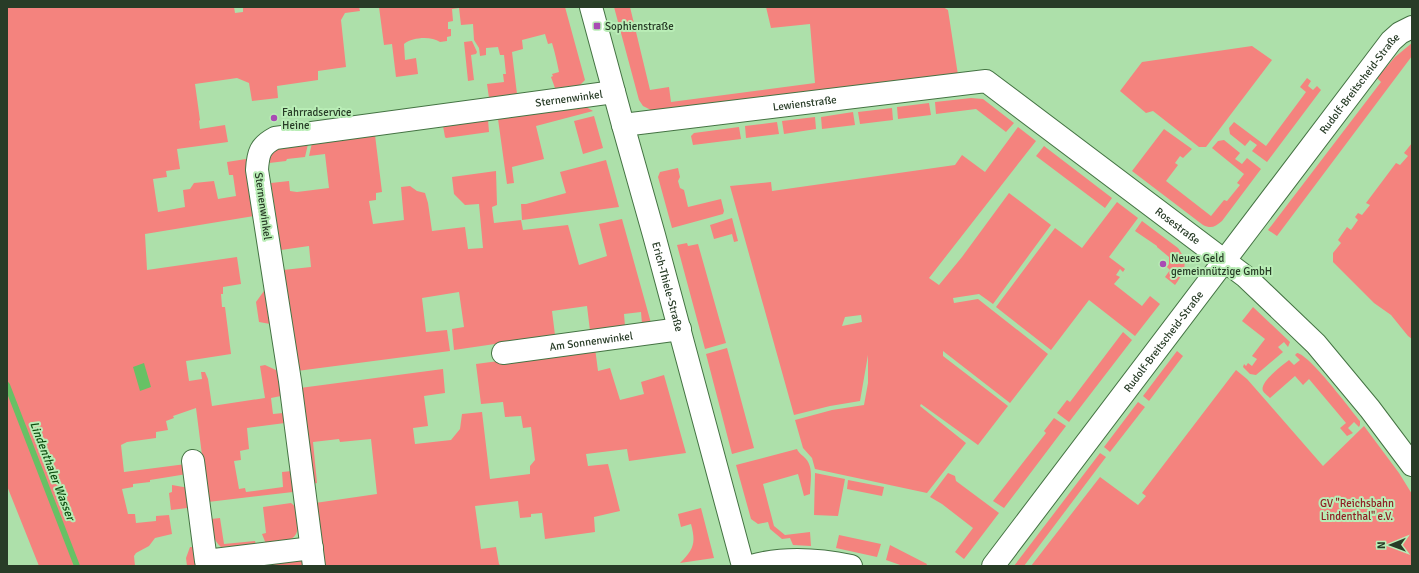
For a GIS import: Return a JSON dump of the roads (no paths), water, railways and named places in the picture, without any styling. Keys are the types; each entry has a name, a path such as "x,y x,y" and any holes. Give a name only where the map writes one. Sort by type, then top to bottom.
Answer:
{"street":[{"name":"Erich-Thiele-Straße","path":"591,7 680,329 743,566"},
{"name":"Rudolf-Breitscheid-Straße","path":"993,566 1391,41 1400,33 1412,27"},
{"name":"Rosestraße","path":"986,81 1246,277 1316,344 1370,409 1412,466"},
{"name":"Lewienstraße","path":"623,125 986,81"},
{"name":"Sternenwinkel","path":"193,461 206,564 313,557 290,381 257,170 258,154 266,143 275,138 614,92"},
{"name":"Am Sonnenwinkel","path":"503,353 680,329"},
{"path":"751,566 776,561 804,560 850,566"}],"waterway":[{"name":"Lindenthaler Wasser","path":"7,385 77,566"}],"place":[{"name":"Sophienstraße","path":"597,26"},
{"name":"Fahrradservice Heine","path":"274,118"},
{"name":"Neues Geld gemeinnützige GmbH","path":"1163,264"}],"park label":[{"name":"GV \"Reichsbahn Lindenthal\" e.V.","path":"1357,509"}]}
